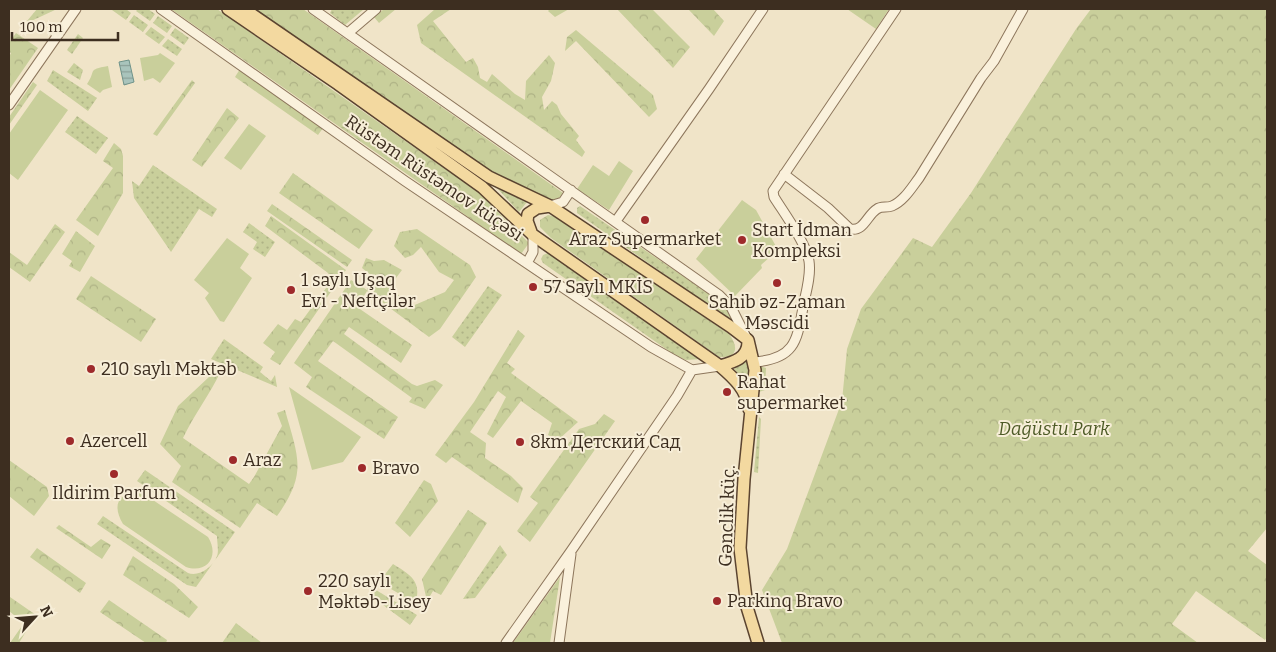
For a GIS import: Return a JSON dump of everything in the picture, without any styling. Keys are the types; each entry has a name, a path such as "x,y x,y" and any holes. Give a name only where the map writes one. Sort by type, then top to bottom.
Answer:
{"main road":[{"name":"Rüstəm Rüstəmov küçəsi","path":"228,9 338,84 482,187 533,235 720,366 734,378 741,388 748,404 750,418"},
{"name":"Rüstəm Rüstəmov küçəsi","path":"244,9 489,177 550,206 748,340"},
{"path":"533,235 527,221 528,214 537,208 550,206"},
{"path":"748,340 755,366"},
{"path":"720,366 741,357 748,348 748,340"},
{"name":"Gənclik küç.","path":"755,366 740,548 747,607 758,643"}],"street":[{"path":"9,105 76,9"},
{"name":"Rüstəm Rüstəmov küçəsi","path":"161,9 405,182 651,346 692,370"},
{"path":"313,9 719,295 731,307 748,340"},
{"path":"348,33 376,9"},
{"path":"616,221 763,9"},
{"path":"755,366 780,357 792,346 798,336 810,275 809,260 805,248 774,196 773,191 896,9"},
{"path":"784,174 828,208 850,229 860,228 880,207 895,205 908,193 919,178 981,78 994,61 1023,9"},
{"path":"550,206 563,202 571,190"},
{"path":"527,263 533,252 533,235"},
{"path":"506,643 677,396 692,370 720,366"},
{"path":"559,643 571,551"}],"green space":[{"path":"37,9 57,9 27,23"},
{"path":"113,9 126,9 131,13 126,20"},
{"path":"138,9 148,9 155,14 150,21 136,11"},
{"path":"171,9 217,9 478,192 529,243 521,254"},
{"path":"255,9 303,9 563,193 556,202 493,174"},
{"path":"332,9 364,9 345,25 330,13"},
{"path":"384,9 396,9 379,23 374,17"},
{"path":"435,9 451,9 433,21 466,62 473,58 478,67 480,78 487,82 492,74 525,100 526,81 549,55 555,63 551,81 542,97 544,110 552,101 557,105 561,114 579,136 576,140 585,152 582,157 421,43 417,25"},
{"path":"550,9 569,9 555,17 548,11"},
{"path":"617,9 652,9 690,47 673,68"},
{"path":"688,9 713,9 724,21 714,36"},
{"path":"847,9 889,9 876,29"},
{"name":"Dağüstu Park","path":"1091,9 1267,9 1267,528 1248,551 1267,565 1267,637 1265,640 1196,591 1172,624 1198,643 782,643 762,590 787,549 842,401 847,349 861,309 913,238 932,247 971,193 1076,29"},
{"path":"134,15 148,25 143,32 129,22"},
{"path":"158,16 172,26 167,33 153,23"},
{"path":"151,27 165,37 159,44 145,34"},
{"path":"175,28 189,38 184,45 170,35"},
{"path":"576,30 653,95 657,109 649,117 576,41 565,51 567,37"},
{"path":"16,33 38,48 9,90 9,57 11,53 9,52 9,43"},
{"path":"78,34 83,38 72,54 67,50"},
{"path":"168,39 182,49 177,56 162,46"},
{"path":"160,53 175,63 160,83 153,78 144,81 140,58"},
{"path":"74,63 83,70 80,80 67,72"},
{"path":"108,66 112,87 100,93 87,84 94,70"},
{"path":"240,69 323,128 318,135 235,77"},
{"path":"53,70 97,98 88,111 47,81"},
{"path":"192,80 195,83 157,136 153,134"},
{"path":"33,82 37,85 9,125 9,117"},
{"path":"40,90 68,110 18,180 9,173 9,134"},
{"path":"227,108 239,118 202,167 192,160"},
{"path":"77,116 108,138 96,154 65,132"},
{"path":"249,124 266,136 241,170 224,158"},
{"path":"114,143 121,149 123,156 123,193 98,236 76,220 113,168 103,161"},
{"path":"619,161 633,171 609,210 577,189 593,165 609,176"},
{"path":"153,165 217,209 212,217 199,209 171,252 134,198 132,181 139,186"},
{"path":"293,173 373,230 359,249 279,193"},
{"path":"497,188 527,202 519,212"},
{"name":"Start İdman Kompleksi","path":"742,200 756,210 778,250 761,265 762,268 735,296 696,259"},
{"path":"272,204 352,260 347,267 267,211"},
{"path":"580,206 724,304 734,323 577,213 577,208"},
{"path":"548,215 557,217 729,334 735,347 733,353 730,356 719,357 551,238 540,227 540,220"},
{"path":"271,216 346,270 280,365 270,359 275,352 263,343 278,324 287,330 295,319 301,322 331,279 328,273 265,226"},
{"path":"249,223 275,242 265,257 253,249 257,242 243,232"},
{"path":"55,224 65,232 30,282 9,267 9,252 27,265"},
{"path":"417,229 470,265 476,277 440,329 429,337 367,291 357,307 412,345 401,363 349,327 344,334 412,384 417,386 435,380 443,385 425,409 409,402 412,398 333,341 318,361 398,417 384,439 306,387 312,377 294,363 351,280 367,290 370,280 377,280 362,268 366,258 374,261 384,260 402,270 390,286 410,307 445,292 454,280 439,272 421,247 413,255 405,258 394,246 400,232"},
{"path":"76,231 95,246 80,272 69,266 72,261 62,254"},
{"path":"227,238 249,254 240,268 252,278 224,322 220,321 205,298 209,293 194,280"},
{"path":"548,253 701,359 686,360 676,356 543,263 541,259 543,255"},
{"path":"91,276 156,319 141,342 76,299"},
{"path":"488,286 502,295 465,347 452,337"},
{"path":"518,330 525,336 507,363 515,369 511,373 578,422 558,440 548,435 552,423 521,401 493,438 487,434 506,397 498,391 470,432 486,443 485,458 511,476 523,488 518,503 452,457 446,463 435,455 474,402"},
{"path":"224,339 263,367 260,372 271,381 275,375 277,387 211,359"},
{"path":"746,360 750,372 748,388 744,380 734,369"},
{"path":"760,366 766,368 765,390 759,392"},
{"path":"221,371 183,438 249,484 282,426 277,413 285,410 294,440 298,464 293,488 277,516 257,503 240,528 172,482 181,466 160,444 178,406 209,377"},
{"path":"289,387 361,437 343,462 312,470"},
{"path":"604,414 615,421 530,542 517,531 538,503 530,497 579,429 595,424"},
{"path":"759,417 761,419 758,473 754,472"},
{"path":"9,460 47,487 49,496 34,516 9,496"},
{"path":"145,470 235,532 196,587 187,585 97,524 103,516 188,573 197,574 212,564 218,554 217,536 137,481"},
{"path":"424,480 431,484 438,501 410,537 395,523"},
{"path":"137,492 144,494 208,537 213,551 212,557 205,566 200,568 186,567 123,524 118,512 118,502 125,495"},
{"path":"468,510 487,523 441,595 433,591 427,601 422,579"},
{"path":"59,525 91,547 101,539 111,545 102,559 56,528"},
{"path":"500,545 507,555 475,598 463,599"},
{"path":"37,548 86,583 80,593 30,557"},
{"path":"133,556 174,584 198,607 189,618 123,575"},
{"path":"393,564 409,575 416,584 417,595 415,603 379,582"},
{"path":"560,577 550,643 513,643"},
{"path":"376,590 417,615 410,625 371,596"},
{"path":"10,597 36,615 19,643 10,643 24,623 9,611"},
{"path":"109,600 167,640 166,643 146,643 100,612"},
{"path":"236,623 262,643 222,643"}],"water":[{"path":"129,60 134,82 124,85 119,62"}],"place":[{"name":"Araz Supermarket","path":"645,220"},
{"name":"Start İdman Kompleksi","path":"742,240"},
{"name":"Sahib əz-Zaman Məscidi","path":"777,283"},
{"name":"57 Saylı MKİS","path":"533,287"},
{"name":"1 saylı Uşaq Evi - Neftçilər","path":"291,290"},
{"name":"210 saylı Məktəb","path":"91,369"},
{"name":"Rahat supermarket","path":"727,392"},
{"name":"Azercell","path":"70,441"},
{"name":"8km Детский Сад","path":"520,442"},
{"name":"Araz","path":"233,460"},
{"name":"Bravo","path":"362,468"},
{"name":"Ildirim Parfum","path":"114,474"},
{"name":"220 saylı Məktəb-Lisey","path":"308,591"},
{"name":"Parkinq Bravo","path":"717,601"}]}
